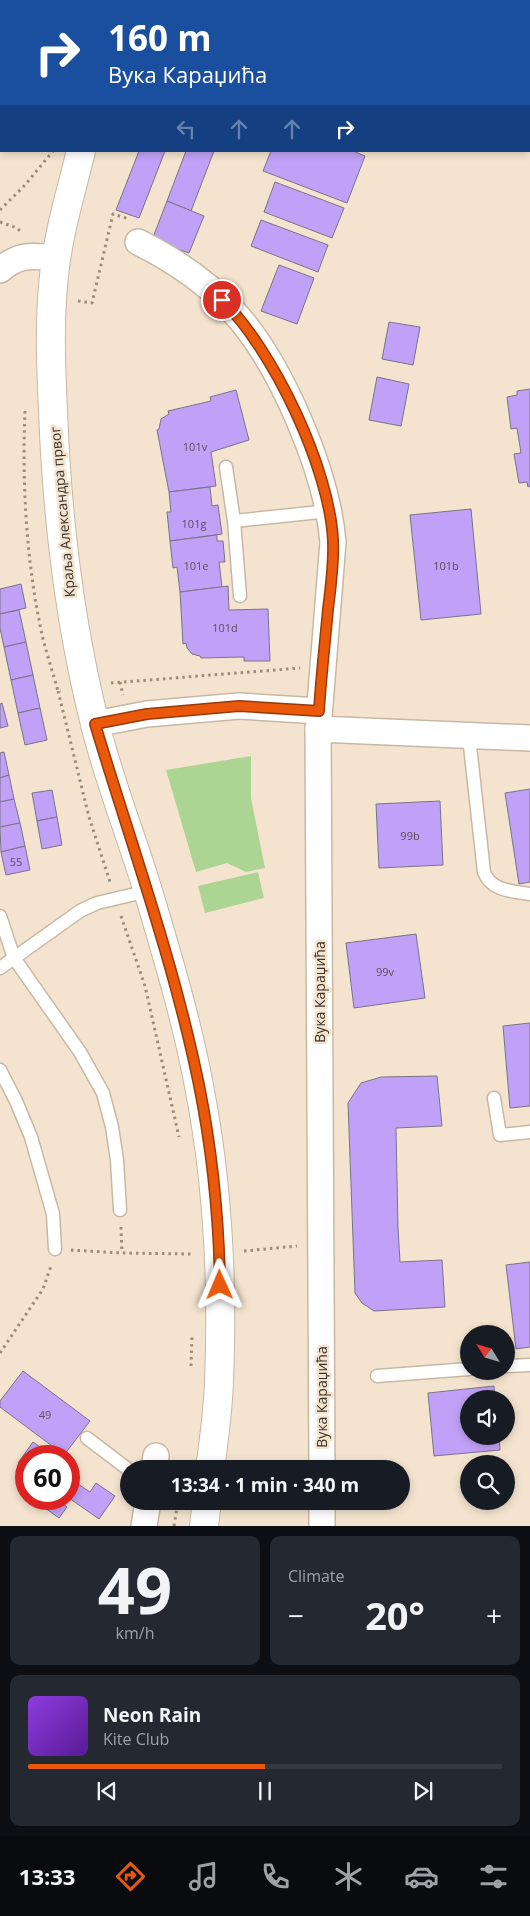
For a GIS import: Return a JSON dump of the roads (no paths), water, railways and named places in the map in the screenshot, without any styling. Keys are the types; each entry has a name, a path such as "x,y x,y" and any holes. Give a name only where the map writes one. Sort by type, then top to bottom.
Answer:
{"main road":[{"name":"Краља Александра првог","path":"81,152 56,258 52,299 51,363 61,539 71,610 95,724 148,890 199,1085 209,1148 219,1253 219,1385 211,1460"},
{"name":"Краља Александра првог","path":"70,193 91,152"}],"street":[{"name":"Вука Караџића","path":"138,242 210,289 233,311 253,336 293,408 315,461 329,512 333,557 318,720 322,1460"},
{"path":"0,270 8,263 23,257 56,258"},
{"path":"95,724 147,714 239,706 318,720 469,737 530,738"},
{"path":"144,1526 147,1510"},
{"path":"322,1510 322,1526"}],"lane":[{"path":"226,466 234,521 240,596"},
{"path":"234,521 329,512"},
{"path":"469,737 486,878 488,882 499,888 530,894"},
{"path":"0,968 80,911 97,903 148,890"},
{"path":"0,916 14,958 80,1052 103,1093 112,1127 117,1160 120,1210"},
{"path":"0,1070 16,1101 31,1137 53,1214 55,1249"},
{"path":"494,1098 500,1134 530,1132"},
{"path":"515,1366 530,1365"},
{"path":"377,1376 460,1370"},
{"path":"87,1438 120,1463"}]}
